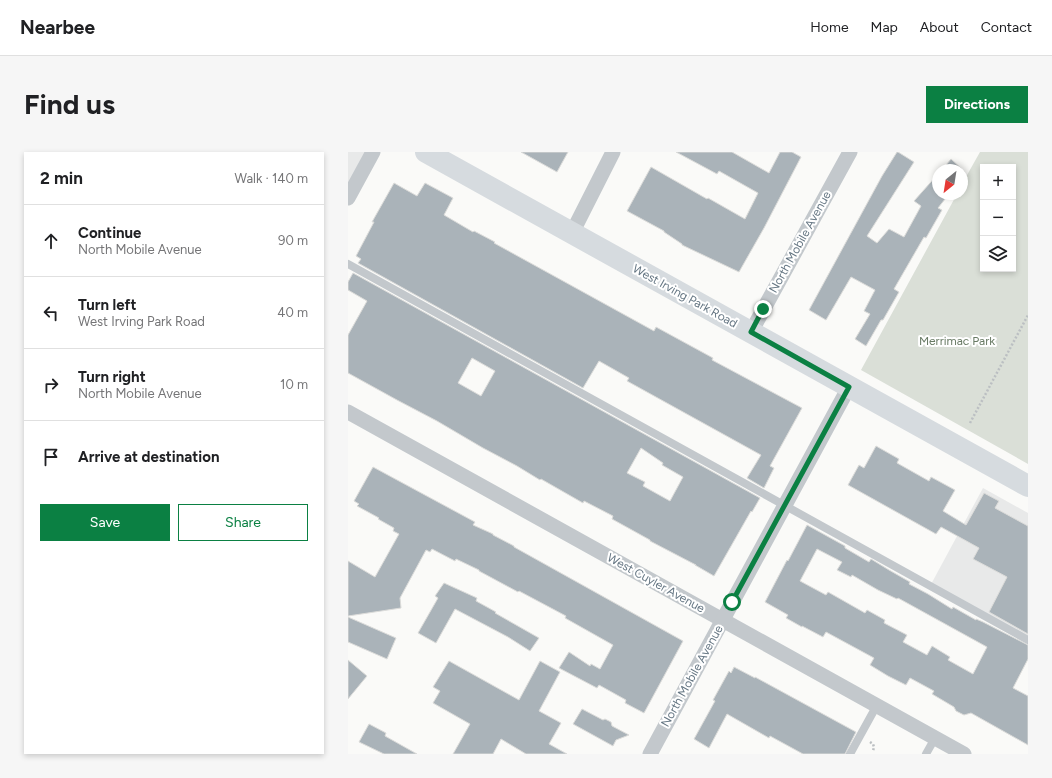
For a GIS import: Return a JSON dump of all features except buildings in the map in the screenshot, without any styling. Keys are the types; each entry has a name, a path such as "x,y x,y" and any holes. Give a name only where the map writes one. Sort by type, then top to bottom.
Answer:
{"main road":[{"name":"West Irving Park Road","path":"426,152 1028,486"}],"street":[{"path":"348,198 373,152"},
{"path":"572,233 613,152"},
{"name":"North Mobile Avenue","path":"751,332 850,152"},
{"name":"North Mobile Avenue","path":"650,754 849,387"},
{"name":"West Cuyler Avenue","path":"348,412 964,754"}],"lane":[{"path":"348,264 1028,640"},
{"path":"850,754 877,706"},
{"path":"926,754 935,738"}],"path":[{"path":"970,423 1028,315"}],"shaded area":[{"path":"348,152 373,152 348,197"},
{"path":"983,488 1028,513 1028,642 929,588"}],"green space":[{"name":"Merrimac Park","path":"980,152 1028,152 1028,464 861,370 954,200 968,200 968,173"}],"route":[{"path":"732,602 849,387 751,332 763,309"}]}
